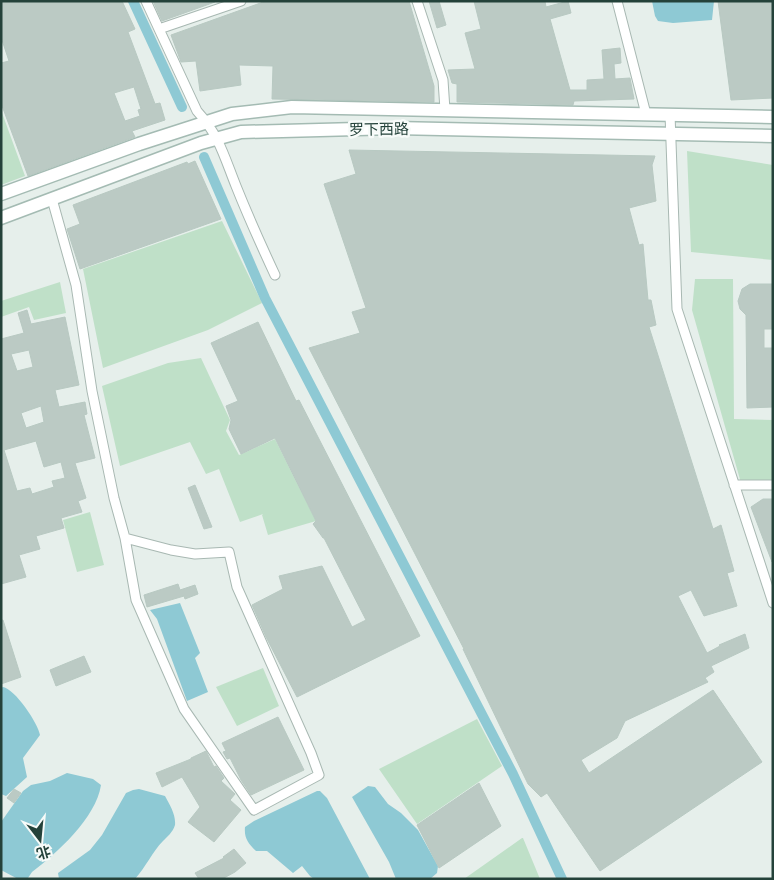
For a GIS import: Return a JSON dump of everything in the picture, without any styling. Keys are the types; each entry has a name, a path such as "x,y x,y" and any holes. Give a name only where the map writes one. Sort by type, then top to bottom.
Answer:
{"main road":[{"name":"罗下西路","path":"1,194 139,144 232,114 292,107 773,117"},
{"name":"罗下西路","path":"1,218 201,143 242,132 395,128 773,136"}],"street":[{"path":"146,1 197,111 218,138 256,233 275,274"},
{"path":"159,29 241,1"},
{"path":"417,1 443,80 444,110"},
{"path":"617,1 646,114"},
{"path":"757,116 773,113"},
{"path":"670,114 677,309 773,604"},
{"path":"758,136 773,140"},
{"path":"52,199 76,285 92,391 114,498 125,538 136,600 184,709 254,810 319,776 311,753 237,587 229,552 195,554 125,538"},
{"path":"734,486 773,486"}],"green space":[{"path":"1,110 25,176 1,185"},
{"path":"687,151 773,165 773,260 691,252"},
{"path":"222,221 262,303 208,330 103,368 83,269"},
{"path":"695,279 733,279 734,419 773,420 773,482 741,483 692,310"},
{"path":"60,282 66,313 34,320 29,307 1,317 1,301"},
{"path":"201,358 230,420 226,431 239,455 275,439 316,521 268,535 263,514 240,522 219,469 206,474 190,442 120,466 102,386 168,363"},
{"path":"90,512 104,565 77,572 63,520"},
{"path":"263,668 279,706 237,726 216,687"},
{"path":"477,719 502,766 417,824 379,769"},
{"path":"522,838 540,879 464,879"}],"water":[{"path":"652,1 714,1 712,20 673,23 658,21"},
{"path":"180,603 200,653 195,658 208,692 187,701 157,619 150,610"},
{"path":"3,687 14,694 25,707 40,735 23,758 27,777 6,796 1,794 1,688"},
{"path":"67,773 93,779 101,785 98,797 84,822 64,845 32,872 28,878 18,879 1,870 1,822 23,791 31,785 50,781"},
{"path":"368,786 375,787 388,804 401,813 418,830 438,866 437,873 430,879 396,879 389,862 352,797"},
{"path":"139,789 165,796 174,814 175,825 135,879 59,879 58,873 90,850 102,835 126,793"},
{"path":"320,791 327,798 370,879 314,879 302,866 293,873 267,851 256,851 247,840 245,827"}],"building":[{"path":"1,1 122,1 135,29 128,32 155,104 160,103 165,120 132,131 135,137 28,176 1,103 1,63 9,61 1,37","holes":["134,87 141,109 138,110 140,116 125,121 114,93"]},
{"path":"153,1 215,1 215,2 162,21"},
{"path":"266,1 409,1 434,86 434,102 272,99 273,66 239,65 241,85 200,91 196,61 181,62 171,35"},
{"path":"429,1 439,1 446,25 437,28"},
{"path":"474,1 545,1 546,7 568,1 571,13 550,19 570,90 587,90 587,80 604,79 602,50 620,48 621,63 614,64 615,79 630,78 634,99 574,101 573,105 457,102 457,84 452,83 448,70 475,69 465,33 481,29"},
{"path":"718,1 773,1 773,98 731,100"},
{"path":"349,150 655,156 652,165 656,201 629,208 639,245 643,244 648,300 651,300 656,325 649,327 713,529 721,525 734,571 727,573 737,606 704,616 691,590 678,596 707,653 719,645 745,634 749,648 711,666 714,672 705,678 708,682 625,721 617,738 581,760 589,773 713,690 762,762 600,871 547,793 541,797 528,784 464,649 309,348 360,333 352,312 366,308 324,184 356,174"},
{"path":"195,161 221,219 80,269 67,229 80,224 73,205 187,162 188,164"},
{"path":"750,284 773,284 773,329 764,329 764,348 773,348 773,407 747,408 746,315 740,309 738,301 742,289"},
{"path":"27,310 31,324 65,317 79,385 55,390 59,407 85,402 87,414 84,415 95,458 75,463 86,498 78,501 82,512 61,518 64,528 36,536 40,549 19,555 26,577 1,584 1,339 24,333 18,313","holes":["29,350 33,367 17,371 11,354","41,406 44,422 26,428 21,413","36,441 44,467 61,462 65,478 52,481 54,487 32,494 30,488 17,491 4,450"]},
{"path":"258,322 296,401 299,400 420,636 297,697 252,605 283,589 279,576 322,566 352,627 366,620 324,538 313,524 316,521 275,438 241,454 229,429 231,420 226,406 238,401 211,343"},
{"path":"195,485 212,527 204,529 188,488"},
{"path":"763,499 773,499 772,562 751,507"},
{"path":"178,584 180,590 195,585 198,594 185,599 184,596 147,607 144,595"},
{"path":"1,620 3,620 21,677 1,684"},
{"path":"84,656 91,672 56,686 50,670"},
{"path":"278,717 304,770 251,795 230,758 227,759 223,752 226,751 222,743"},
{"path":"206,751 214,767 216,766 224,778 221,781 235,794 230,800 241,810 214,842 188,822 200,807 182,777 162,787 156,773"},
{"path":"479,783 501,826 439,868 417,825"},
{"path":"14,789 21,793 14,803 7,798"},
{"path":"234,849 246,863 222,879 199,879 195,873 224,858"}],"waterway":[{"path":"133,1 182,107"},
{"path":"204,157 265,298 513,774 562,879"}]}
